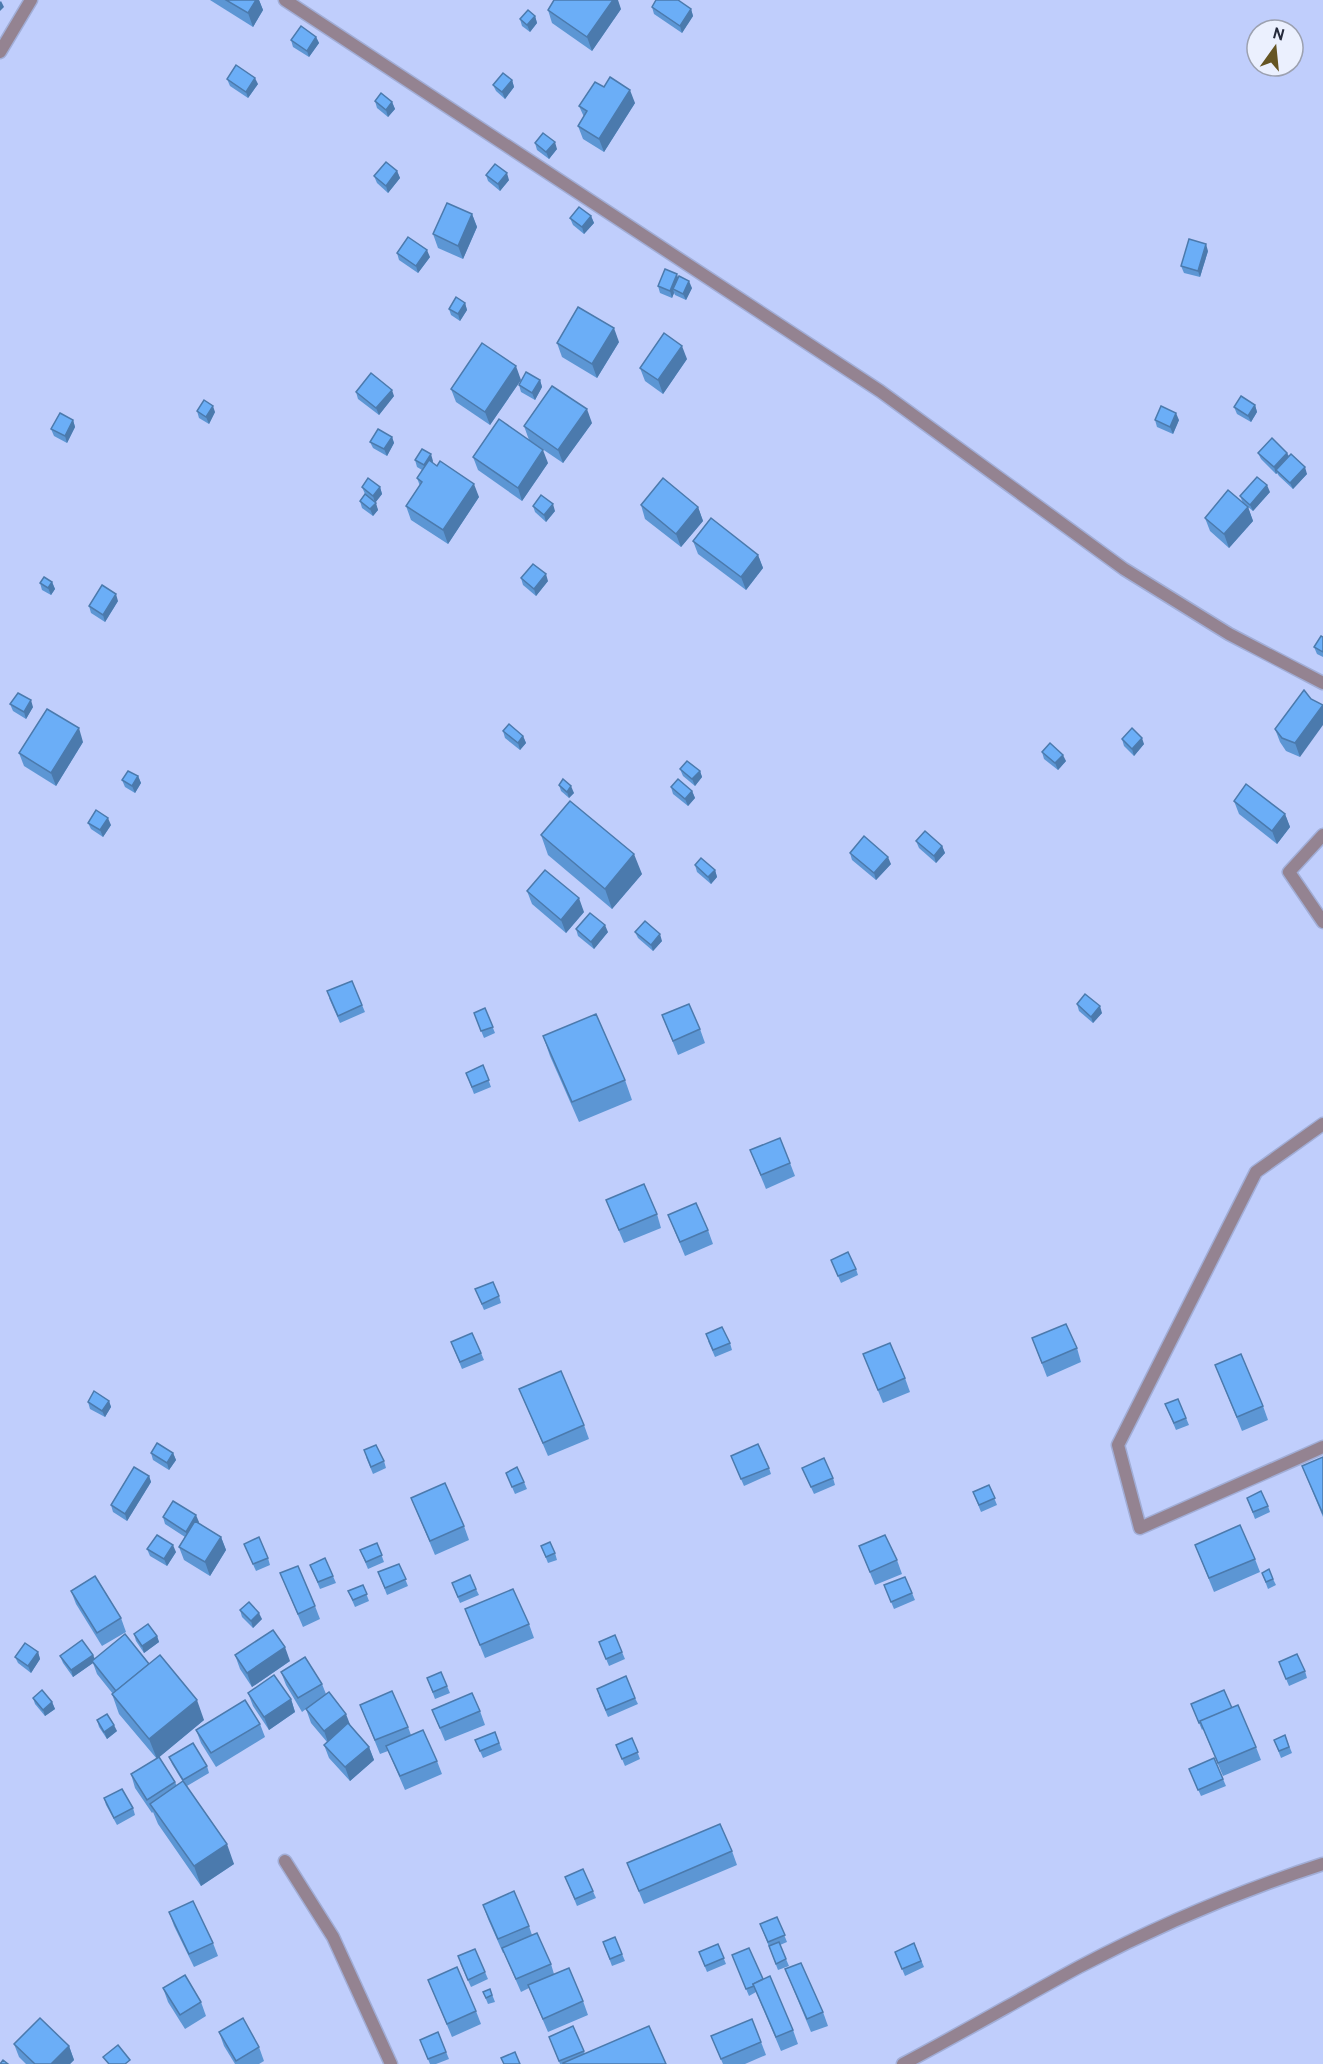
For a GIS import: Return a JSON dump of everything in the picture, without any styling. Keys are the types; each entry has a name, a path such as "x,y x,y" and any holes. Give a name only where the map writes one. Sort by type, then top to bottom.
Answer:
{"street":[{"path":"0,52 31,0"},
{"path":"285,0 880,391 1124,569 1229,634 1323,683"},
{"path":"1323,835 1289,872 1323,921"},
{"path":"1323,1124 1256,1172 1118,1445 1140,1528 1323,1447"},
{"path":"285,1861 333,1937 391,2064"},
{"path":"903,2064 1081,1966 1199,1909 1269,1881 1323,1864"}],"building":[{"path":"226,0 256,0 248,13"},
{"path":"554,0 613,0 587,37 548,10"},
{"path":"656,0 678,0 691,9 680,26 652,7"},
{"path":"528,10 535,16 527,25 520,19"},
{"path":"301,26 316,37 307,51 291,40"},
{"path":"236,65 255,78 246,92 227,79"},
{"path":"503,73 512,80 502,92 493,85"},
{"path":"610,77 630,90 599,139 578,126 587,111 579,106 595,82 604,87"},
{"path":"381,93 392,102 386,110 375,101"},
{"path":"543,133 555,142 546,152 535,143"},
{"path":"386,162 397,171 386,186 374,176"},
{"path":"495,164 507,173 498,184 486,175"},
{"path":"447,203 472,214 458,246 433,234"},
{"path":"579,207 591,216 582,227 570,218"},
{"path":"408,237 427,250 416,266 397,253"},
{"path":"1189,239 1206,244 1198,271 1181,266"},
{"path":"665,269 677,274 670,291 658,286"},
{"path":"679,276 689,281 683,294 673,289"},
{"path":"456,297 465,303 458,314 449,309"},
{"path":"578,307 614,328 592,364 557,343"},
{"path":"664,333 682,346 658,380 640,368"},
{"path":"482,343 516,366 485,412 451,389"},
{"path":"526,372 540,380 532,393 519,385"},
{"path":"371,373 392,390 376,408 356,392"},
{"path":"552,386 587,409 558,450 524,426"},
{"path":"1241,396 1255,405 1248,416 1234,407"},
{"path":"204,400 213,406 206,417 197,411"},
{"path":"1161,406 1176,413 1170,427 1155,420"},
{"path":"60,413 73,420 65,436 51,429"},
{"path":"499,419 543,450 518,488 473,457"},
{"path":"378,429 392,437 384,449 370,442"},
{"path":"1272,438 1287,453 1274,467 1258,453"},
{"path":"422,449 431,454 424,465 415,460"},
{"path":"1291,454 1305,467 1290,483 1276,470"},
{"path":"429,460 437,466 440,461 474,484 443,530 406,506 422,482 417,478"},
{"path":"1257,477 1267,485 1250,505 1240,496"},
{"path":"368,478 380,487 373,496 362,487"},
{"path":"663,478 698,507 676,534 641,505"},
{"path":"1228,490 1248,507 1224,534 1205,518"},
{"path":"365,494 376,503 370,509 360,501"},
{"path":"541,495 553,504 544,515 533,506"},
{"path":"711,518 758,555 741,577 693,541"},
{"path":"533,564 546,574 534,589 521,578"},
{"path":"44,577 52,582 48,588 40,583"},
{"path":"102,585 116,594 103,615 89,606"},
{"path":"1321,636 1323,637 1323,652 1314,647"},
{"path":"1304,690 1311,699 1323,705 1295,743 1282,738 1275,729"},
{"path":"18,693 31,700 24,712 10,704"},
{"path":"47,709 79,728 51,773 19,753"},
{"path":"509,724 523,736 518,743 503,731"},
{"path":"1132,728 1142,738 1132,749 1122,739"},
{"path":"1050,743 1063,755 1055,763 1042,752"},
{"path":"687,761 700,771 692,779 680,769"},
{"path":"128,771 138,776 132,786 122,780"},
{"path":"563,779 571,786 567,792 559,785"},
{"path":"678,779 692,791 685,799 671,787"},
{"path":"1246,784 1285,814 1272,831 1234,801"},
{"path":"570,801 634,854 605,889 541,835"},
{"path":"96,810 108,818 100,830 88,823"},
{"path":"925,831 942,846 934,856 916,841"},
{"path":"864,836 888,857 874,873 850,853"},
{"path":"701,858 715,870 708,877 695,865"},
{"path":"545,870 579,898 561,920 527,891"},
{"path":"590,913 605,925 591,942 576,929"},
{"path":"645,921 660,934 651,945 635,932"},
{"path":"352,981 362,1005 338,1016 327,991"},
{"path":"1085,994 1100,1006 1091,1017 1077,1004"},
{"path":"689,1004 700,1029 673,1041 662,1015"},
{"path":"485,1008 493,1027 481,1031 474,1013"},
{"path":"596,1014 625,1080 572,1102 543,1036"},
{"path":"483,1065 489,1080 472,1087 466,1073"},
{"path":"780,1138 790,1163 761,1175 750,1150"},
{"path":"644,1184 657,1214 619,1230 606,1200"},
{"path":"696,1203 708,1230 680,1242 668,1215"},
{"path":"848,1252 856,1269 838,1276 831,1260"},
{"path":"493,1282 499,1296 482,1304 475,1289"},
{"path":"1066,1324 1077,1348 1042,1363 1032,1338"},
{"path":"722,1327 730,1343 713,1350 706,1334"},
{"path":"472,1333 481,1353 460,1362 451,1342"},
{"path":"890,1343 905,1378 878,1390 863,1354"},
{"path":"1241,1354 1263,1406 1237,1417 1215,1365"},
{"path":"561,1371 584,1425 543,1443 519,1389"},
{"path":"94,1391 109,1401 102,1411 88,1402"},
{"path":"1178,1399 1186,1418 1174,1423 1165,1404"},
{"path":"157,1443 173,1453 167,1463 151,1453"},
{"path":"758,1444 769,1468 741,1479 731,1456"},
{"path":"376,1445 384,1461 371,1467 364,1450"},
{"path":"1323,1457 1323,1514 1302,1466"},
{"path":"824,1458 833,1478 811,1487 802,1468"},
{"path":"134,1467 149,1476 125,1514 111,1505"},
{"path":"517,1467 524,1482 512,1487 506,1473"},
{"path":"445,1483 464,1526 430,1541 411,1498"},
{"path":"989,1485 995,1498 979,1505 973,1492"},
{"path":"1261,1491 1268,1506 1253,1512 1247,1498"},
{"path":"173,1501 196,1515 186,1532 163,1517"},
{"path":"195,1521 221,1537 205,1562 179,1547"},
{"path":"1240,1525 1255,1559 1209,1578 1195,1545"},
{"path":"157,1535 173,1545 164,1559 147,1549"},
{"path":"885,1535 897,1560 870,1572 859,1546"},
{"path":"259,1537 268,1558 253,1564 244,1544"},
{"path":"550,1542 555,1553 546,1557 541,1546"},
{"path":"377,1543 382,1555 366,1562 360,1550"},
{"path":"325,1558 333,1576 318,1582 310,1565"},
{"path":"399,1564 406,1579 385,1588 378,1572"},
{"path":"298,1566 315,1606 298,1614 280,1573"},
{"path":"1269,1569 1273,1579 1266,1582 1262,1573"},
{"path":"470,1575 476,1589 458,1597 452,1583"},
{"path":"95,1576 121,1618 97,1633 71,1591"},
{"path":"905,1577 912,1593 891,1602 884,1585"},
{"path":"363,1585 367,1594 353,1600 348,1591"},
{"path":"513,1589 529,1624 480,1645 465,1609"},
{"path":"249,1602 259,1613 251,1621 240,1610"},
{"path":"148,1624 157,1636 142,1646 134,1634"},
{"path":"273,1630 285,1647 247,1673 235,1655"},
{"path":"125,1634 149,1664 116,1691 92,1661"},
{"path":"615,1635 622,1652 606,1659 599,1642"},
{"path":"82,1640 93,1655 71,1670 60,1656"},
{"path":"25,1643 38,1652 28,1666 15,1657"},
{"path":"1297,1654 1305,1671 1286,1679 1279,1662"},
{"path":"160,1655 197,1700 149,1739 112,1694"},
{"path":"305,1657 322,1684 298,1698 281,1672"},
{"path":"441,1672 447,1686 433,1692 427,1678"},
{"path":"274,1675 291,1699 264,1717 248,1693"},
{"path":"626,1676 635,1698 606,1710 597,1689"},
{"path":"42,1690 52,1702 43,1710 33,1698"},
{"path":"1224,1690 1232,1708 1199,1723 1191,1704"},
{"path":"392,1691 408,1727 375,1740 360,1705"},
{"path":"329,1692 346,1714 324,1731 306,1709"},
{"path":"472,1693 480,1711 440,1728 432,1710"},
{"path":"245,1700 260,1724 211,1753 196,1730"},
{"path":"1238,1705 1256,1747 1218,1763 1200,1721"},
{"path":"107,1714 114,1725 104,1732 97,1720"},
{"path":"348,1723 369,1747 345,1767 324,1745"},
{"path":"423,1730 437,1761 400,1776 386,1746"},
{"path":"495,1732 499,1743 480,1751 475,1740"},
{"path":"1285,1735 1289,1747 1279,1751 1274,1740"},
{"path":"632,1738 638,1752 622,1759 616,1745"},
{"path":"193,1743 207,1766 183,1780 169,1757"},
{"path":"159,1757 175,1782 147,1800 131,1774"},
{"path":"1214,1758 1223,1779 1198,1790 1189,1769"},
{"path":"183,1781 227,1844 194,1866 150,1804"},
{"path":"122,1789 133,1808 114,1818 104,1798"},
{"path":"720,1824 732,1851 639,1891 627,1863"},
{"path":"583,1869 593,1891 575,1899 565,1877"},
{"path":"514,1891 529,1926 498,1939 483,1905"},
{"path":"193,1901 213,1943 189,1954 169,1912"},
{"path":"777,1917 785,1935 768,1942 760,1924"},
{"path":"537,1933 551,1964 516,1979 502,1948"},
{"path":"615,1937 622,1954 610,1959 603,1942"},
{"path":"779,1942 786,1959 776,1964 769,1946"},
{"path":"914,1943 921,1961 902,1969 895,1952"},
{"path":"718,1944 724,1958 705,1966 699,1952"},
{"path":"749,1948 763,1979 746,1989 732,1955"},
{"path":"475,1949 485,1972 468,1980 458,1956"},
{"path":"801,1963 823,2012 807,2019 785,1969"},
{"path":"457,1967 476,2011 447,2024 428,1980"},
{"path":"569,1968 583,2001 543,2019 528,1985"},
{"path":"185,1975 201,2002 180,2015 163,1988"},
{"path":"770,1976 793,2030 776,2037 753,1984"},
{"path":"490,1989 492,1995 486,1998 483,1992"},
{"path":"40,2018 69,2046 51,2064 35,2064 14,2044"},
{"path":"243,2018 259,2047 236,2061 219,2032"},
{"path":"752,2019 761,2042 721,2059 711,2036"},
{"path":"573,2026 584,2051 559,2061 549,2037"},
{"path":"649,2026 666,2064 563,2064 563,2063"},
{"path":"438,2032 446,2052 428,2059 420,2040"},
{"path":"118,2045 130,2060 125,2064 109,2064 103,2057"},
{"path":"515,2052 520,2064 504,2064 501,2058"}]}
